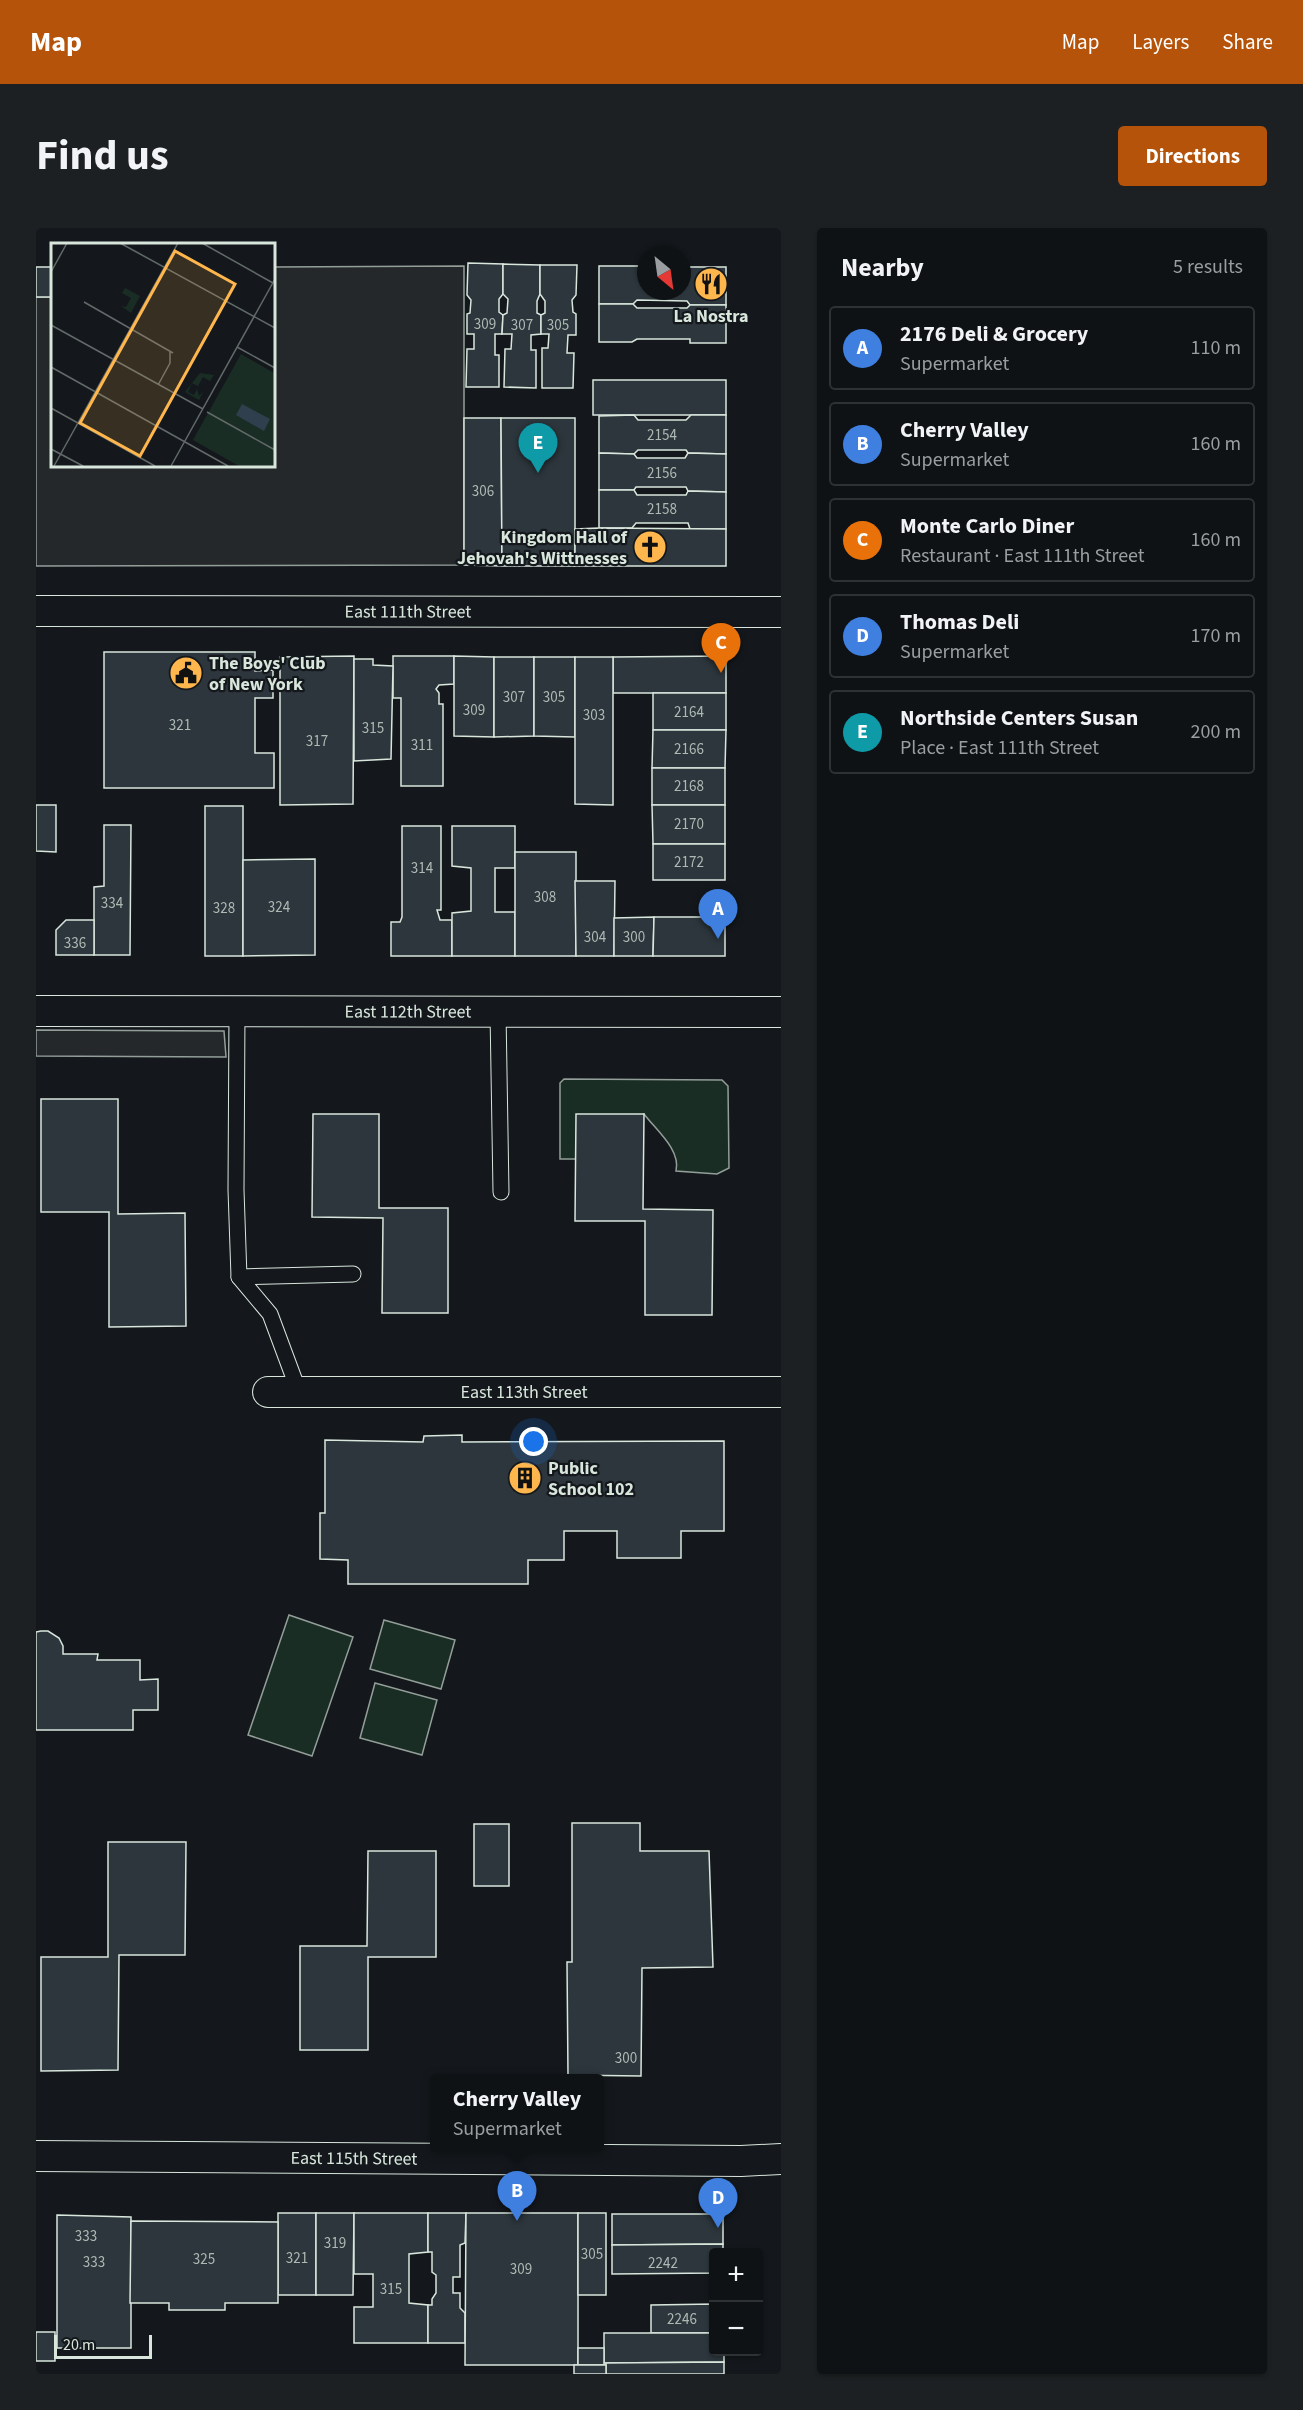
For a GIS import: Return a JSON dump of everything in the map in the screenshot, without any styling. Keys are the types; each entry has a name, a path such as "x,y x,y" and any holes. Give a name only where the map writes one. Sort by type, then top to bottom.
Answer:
{"street":[{"name":"East 111th Street","path":"36,611 781,612"},
{"name":"East 112th Street","path":"36,1011 781,1012"},
{"name":"East 113th Street","path":"268,1392 781,1392"},
{"name":"East 115th Street","path":"36,2156 729,2161 781,2159"}],"lane":[{"path":"237,1012 236,1178 239,1277 270,1314 299,1392"},
{"path":"498,1012 501,1192"},
{"path":"239,1277 353,1274"}],"green space":[{"path":"564,1079 722,1080 728,1086 729,1168 717,1174 676,1171 675,1155 644,1114 576,1159 560,1159 560,1083"},
{"path":"289,1615 353,1637 312,1756 248,1735"},
{"path":"384,1620 455,1640 441,1689 370,1669"},
{"path":"375,1683 437,1700 422,1755 360,1738"}],"shaded area":[{"path":"464,266 464,565 36,566 36,297 51,297 51,466 274,466 274,267"},
{"path":"36,1030 224,1031 226,1057 36,1056"}],"building":[{"path":"468,263 503,264 503,294 499,299 499,312 503,315 502,334 495,334 495,355 499,355 499,387 466,387 467,349 474,349 474,334 467,334 467,314 470,313 471,300 467,295"},
{"path":"503,264 540,265 540,294 537,301 537,313 541,315 541,334 531,335 531,350 536,350 536,388 504,387 505,349 511,349 512,334 502,334 503,315 507,313 508,299 503,294"},
{"path":"540,265 577,265 576,295 572,300 573,312 576,314 576,335 568,335 567,353 574,353 573,388 542,388 542,348 548,348 549,334 541,334 541,315 545,313 545,301 540,294"},
{"path":"599,266 637,266 637,300 633,304 599,304"},
{"path":"36,267 51,267 51,297 36,297"},
{"path":"691,267 726,267 726,305 690,305 687,301 637,300 691,300"},
{"path":"599,304 633,304 637,308 726,305 726,343 690,343 690,339 599,342"},
{"path":"593,380 726,380 726,415 593,415"},
{"path":"634,415 638,420 686,420 691,415 726,415 726,454 688,453 686,450 638,450 634,454 599,453 599,416"},
{"path":"464,418 501,418 502,566 464,565"},
{"path":"501,418 575,418 575,566 502,566"},
{"path":"599,453 634,454 637,458 685,458 688,453 726,454 726,492 688,491 686,487 599,490"},
{"path":"599,490 634,490 637,495 686,495 688,491 726,492 726,529 690,529 688,523 636,523 632,528 599,528"},
{"name":"Kingdom Hall of Jehovah's Wittnesses","path":"575,529 726,529 726,566 575,566"},
{"path":"104,652 255,652 255,671 273,670 273,698 255,698 255,753 274,753 274,788 104,788"},
{"path":"354,656 353,804 280,805 280,657"},
{"path":"393,656 454,656 454,684 439,685 436,689 439,693 439,704 443,704 443,786 401,786 401,698 393,698"},
{"path":"454,656 494,657 494,737 454,736"},
{"path":"726,656 726,693 613,693 613,657"},
{"path":"494,657 534,657 534,736 494,737"},
{"path":"534,657 575,657 575,737 534,736"},
{"path":"575,657 613,657 613,805 575,804"},
{"path":"354,659 373,659 373,665 393,666 391,759 354,761"},
{"path":"653,693 726,693 726,730 653,730"},
{"path":"653,730 726,730 725,768 652,768"},
{"path":"652,768 725,768 725,805 652,805"},
{"path":"36,805 56,805 56,852 36,851"},
{"path":"652,805 725,805 725,844 653,844"},
{"path":"205,806 243,806 243,956 205,956"},
{"path":"104,825 131,825 130,955 94,955 94,887 104,886"},
{"path":"402,826 441,826 441,910 437,910 440,920 452,920 452,956 391,956 391,922 400,922 402,917"},
{"path":"452,826 515,826 515,868 495,868 495,912 515,912 515,956 452,956 452,913 471,911 471,868 452,866"},
{"path":"653,844 725,844 725,880 653,880"},
{"path":"515,852 576,852 576,956 515,956"},
{"path":"315,859 315,955 243,956 243,860"},
{"path":"575,881 615,881 614,956 576,956"},
{"path":"654,917 653,956 614,956 614,918"},
{"path":"654,917 725,917 725,956 653,956"},
{"path":"66,920 94,920 94,955 56,955 56,930"},
{"path":"41,1099 118,1099 118,1214 185,1213 186,1326 109,1327 109,1212 41,1212"},
{"path":"313,1114 379,1114 379,1208 448,1208 448,1313 382,1313 383,1218 312,1217"},
{"path":"576,1114 644,1114 643,1209 713,1210 712,1315 645,1315 645,1221 575,1221"},
{"name":"Public School 102","path":"462,1435 462,1442 724,1441 724,1531 681,1531 681,1558 617,1558 617,1531 564,1531 564,1560 528,1560 528,1584 348,1584 348,1560 320,1559 320,1513 325,1513 325,1440 423,1442 424,1436"},
{"path":"48,1631 59,1638 63,1646 63,1654 98,1654 97,1660 140,1660 140,1680 158,1679 158,1710 133,1710 133,1730 36,1730 36,1632"},
{"path":"572,1823 640,1823 640,1851 709,1851 713,1967 642,1968 641,2076 568,2074 567,1962 572,1962"},
{"path":"474,1824 509,1824 509,1886 474,1886"},
{"path":"108,1842 186,1842 185,1955 119,1955 118,2070 41,2071 41,1957 108,1957"},
{"path":"368,1851 436,1851 436,1957 368,1957 368,2050 300,2050 300,1946 367,1946"},
{"path":"278,2213 316,2213 316,2295 278,2295"},
{"path":"316,2213 354,2213 353,2295 316,2295"},
{"path":"354,2213 428,2213 428,2252 409,2254 409,2303 428,2305 428,2343 354,2343 354,2307 373,2307 373,2274 354,2274"},
{"path":"428,2213 466,2213 465,2243 460,2245 460,2277 453,2277 453,2293 460,2293 460,2308 465,2313 465,2343 428,2343 428,2305 432,2305 432,2299 436,2293 436,2275 432,2272 432,2252 428,2252"},
{"path":"466,2213 578,2213 578,2365 465,2365"},
{"path":"578,2213 606,2213 606,2295 578,2295"},
{"path":"612,2214 723,2214 723,2244 612,2245"},
{"path":"57,2215 131,2217 131,2348 57,2348"},
{"path":"131,2221 278,2222 278,2303 225,2303 225,2310 169,2310 169,2303 130,2303"},
{"path":"723,2244 723,2248 709,2248 709,2273 612,2274 612,2245"},
{"path":"709,2304 709,2333 651,2333 651,2305"},
{"path":"36,2332 55,2332 55,2361 36,2361"},
{"path":"604,2333 709,2333 709,2356 724,2356 724,2362 604,2363"},
{"path":"578,2348 604,2348 604,2365 578,2365"},
{"path":"724,2362 724,2374 606,2374 606,2363"},
{"path":"574,2365 606,2365 606,2374 574,2374"}],"place":[{"name":"La Nostra","path":"711,284"},
{"name":"Northside Centers Susan","path":"538,473"},
{"name":"Kingdom Hall of Jehovah's Wittnesses","path":"650,547"},
{"name":"The Boys' Club of New York","path":"186,673"},
{"name":"Monte Carlo Diner","path":"721,673"},
{"name":"2176 Deli & Grocery","path":"718,939"},
{"name":"Public School 102","path":"525,1478"},
{"name":"Cherry Valley","path":"517,2221"},
{"name":"Thomas Deli","path":"718,2228"}]}
